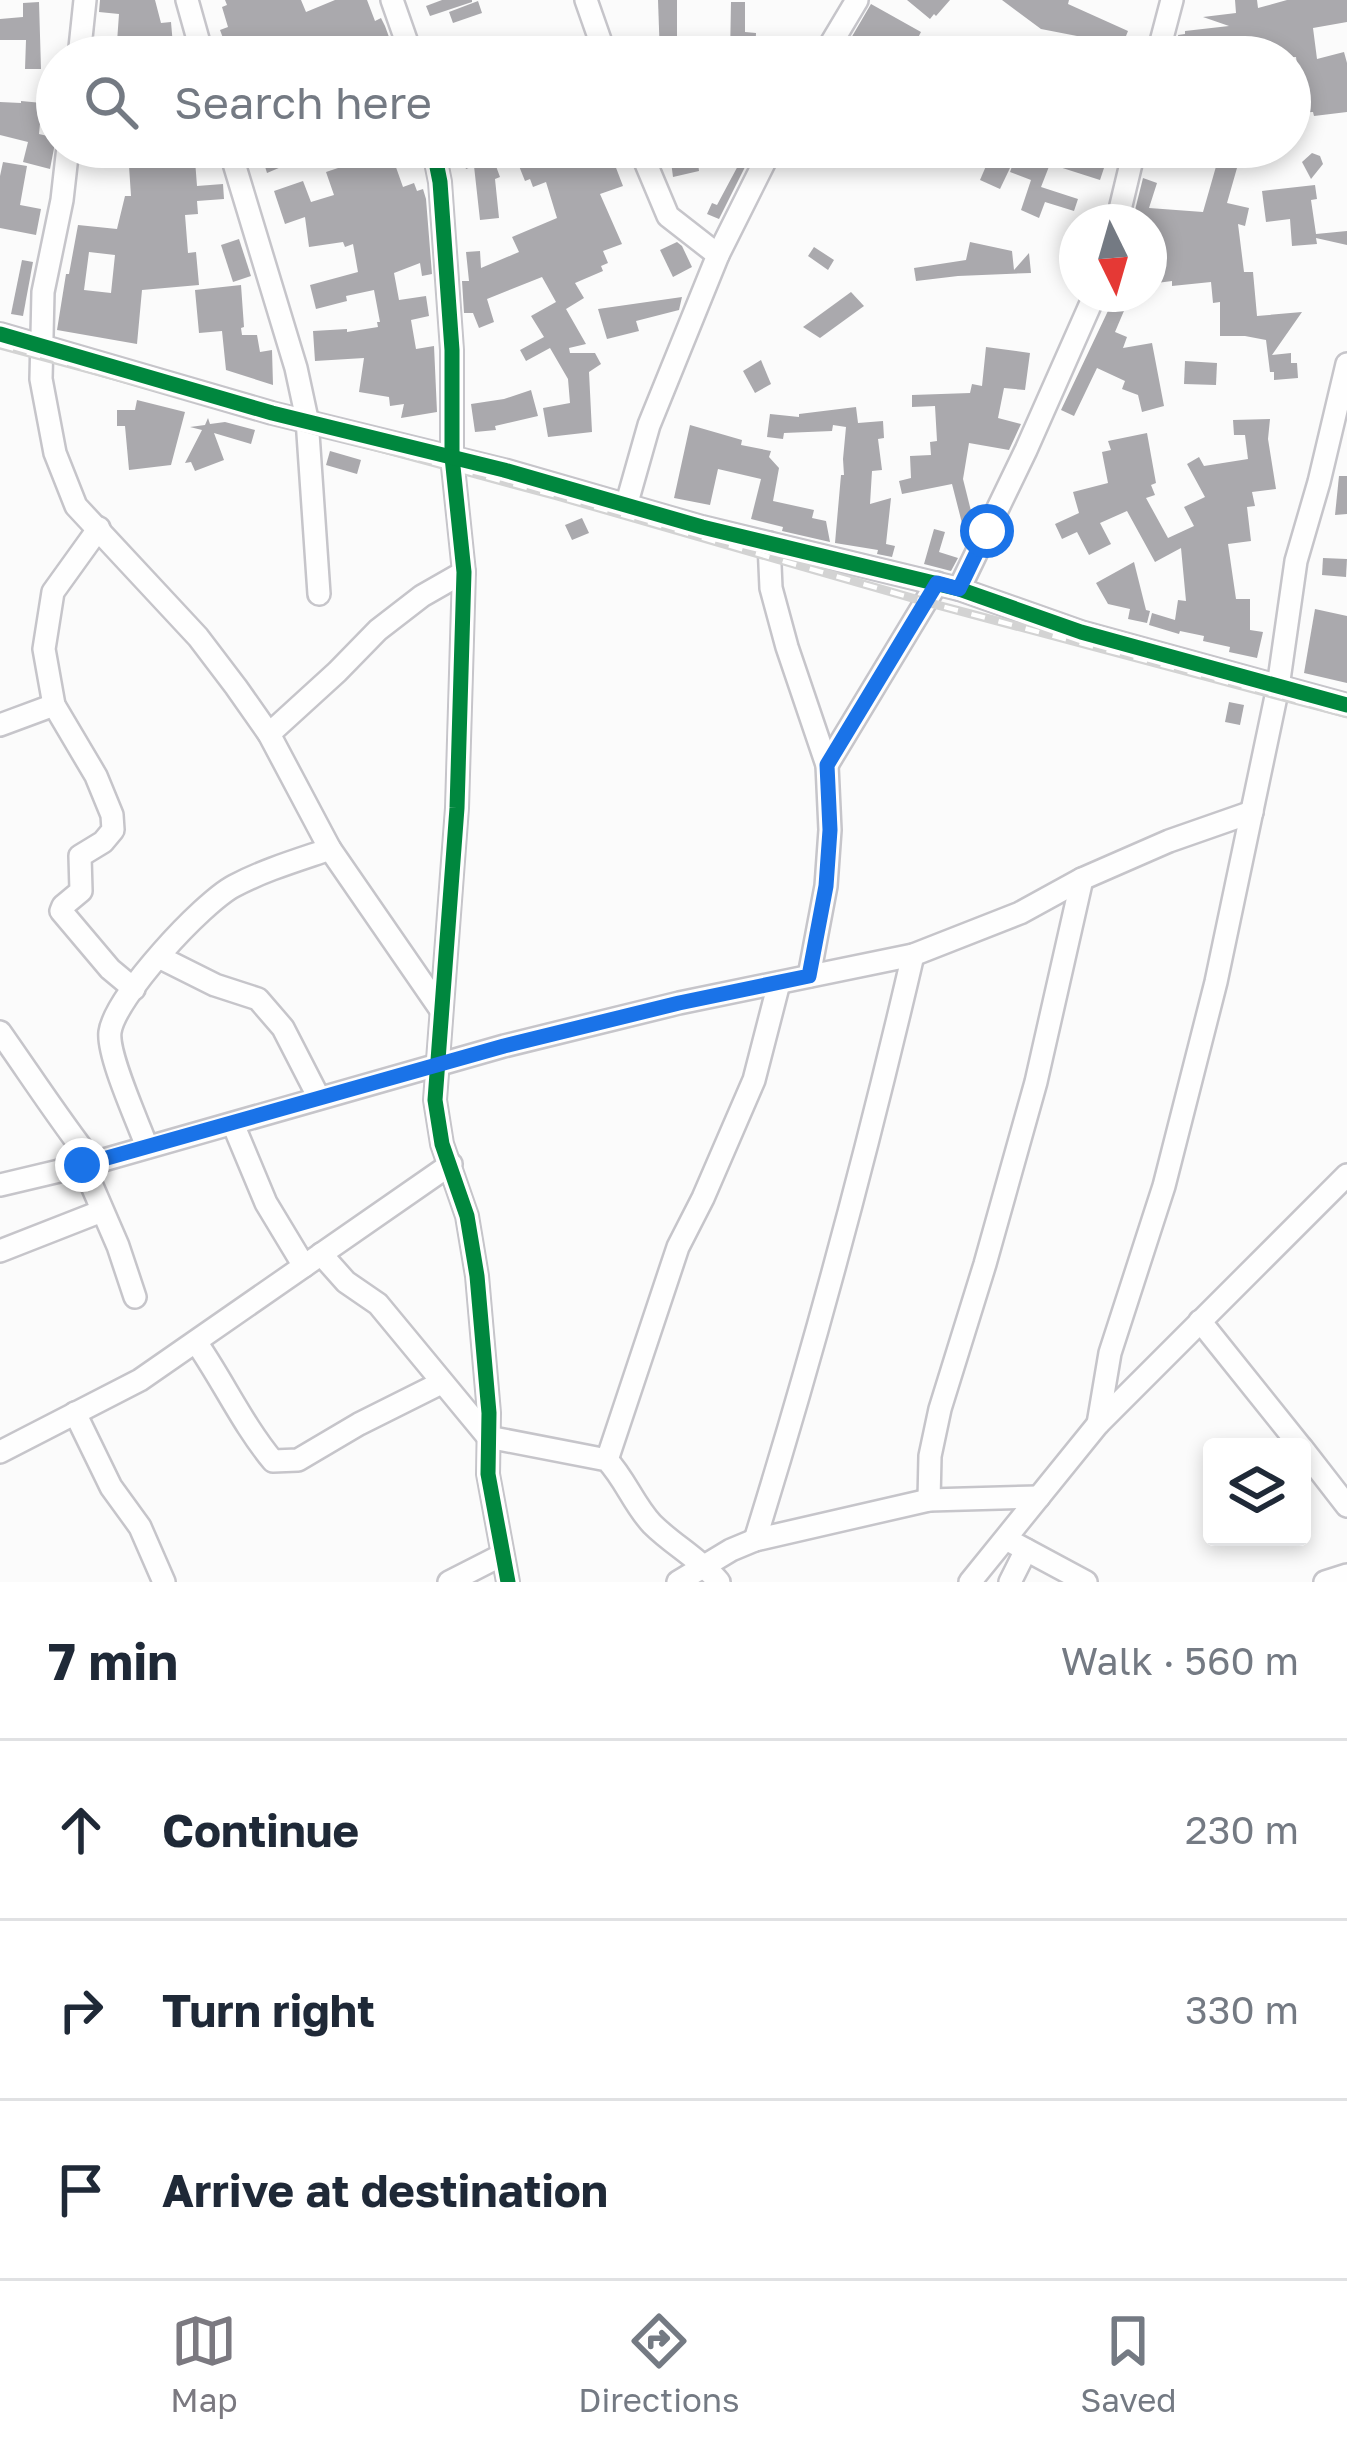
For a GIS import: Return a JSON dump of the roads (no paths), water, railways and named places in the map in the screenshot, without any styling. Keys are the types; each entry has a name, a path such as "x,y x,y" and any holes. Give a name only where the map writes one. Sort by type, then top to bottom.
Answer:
{"street":[{"path":"81,36 85,0"},
{"path":"188,0 197,36"},
{"path":"392,0 405,36"},
{"path":"586,0 599,36"},
{"path":"835,36 856,0"},
{"path":"1163,36 1172,0"},
{"path":"66,168 43,292 41,379 55,453 76,506 198,637 268,734 330,849 441,1010"},
{"path":"235,168 307,419 319,593"},
{"path":"438,168 452,350 452,457 464,572 457,808 435,1100 477,1276 489,1413 488,1474 508,1582"},
{"path":"648,168 668,217 718,255"},
{"path":"626,506 649,425 718,255 762,168"},
{"path":"1121,204 1130,168"},
{"path":"827,765 948,586 1026,450 1087,312"},
{"path":"0,334 701,527 948,586 1082,632 1347,705"},
{"path":"1098,1424 1110,1353 1164,1186 1216,982 1278,687 1296,561 1347,364"},
{"path":"99,528 53,592 44,649 54,705 96,776 112,815 112,830 103,842 80,856 81,891 61,911 110,969 134,989"},
{"path":"769,543 771,588 827,765 826,886 809,976"},
{"path":"268,734 378,630 464,572"},
{"path":"0,724 54,705"},
{"path":"0,1185 437,1064 679,1003 913,955 1020,913 1082,879 1169,841 1252,812"},
{"path":"147,1147 113,1054 109,1035 115,1018 145,970 231,887 330,849"},
{"path":"929,1500 930,1456 940,1409 1036,1082 1082,879"},
{"path":"755,1540 808,1371 858,1186 913,955"},
{"path":"159,957 215,985 258,999 283,1028 320,1098"},
{"path":"607,1460 678,1247 754,1080 778,982"},
{"path":"0,1032 88,1164 135,1297"},
{"path":"0,1070 21,1058"},
{"path":"233,1124 266,1203 312,1260 378,1304 488,1437 607,1460 656,1528 712,1573"},
{"path":"0,1452 140,1380 451,1164"},
{"path":"970,1582 1098,1424 1347,1175"},
{"path":"0,1251 102,1211"},
{"path":"1200,1322 1294,1438"},
{"path":"196,1342 273,1461 298,1460 441,1383"},
{"path":"75,1413 111,1487 140,1527 164,1582"},
{"path":"1311,1460 1347,1506"},
{"path":"678,1582 712,1573 755,1540 929,1500 1039,1497"},
{"path":"1006,1539 1086,1582"},
{"path":"1010,1582 1026,1550"},
{"path":"449,1582 502,1555"},
{"path":"1325,1582 1347,1576"}],"railway":[{"path":"0,345 1347,714"}]}
